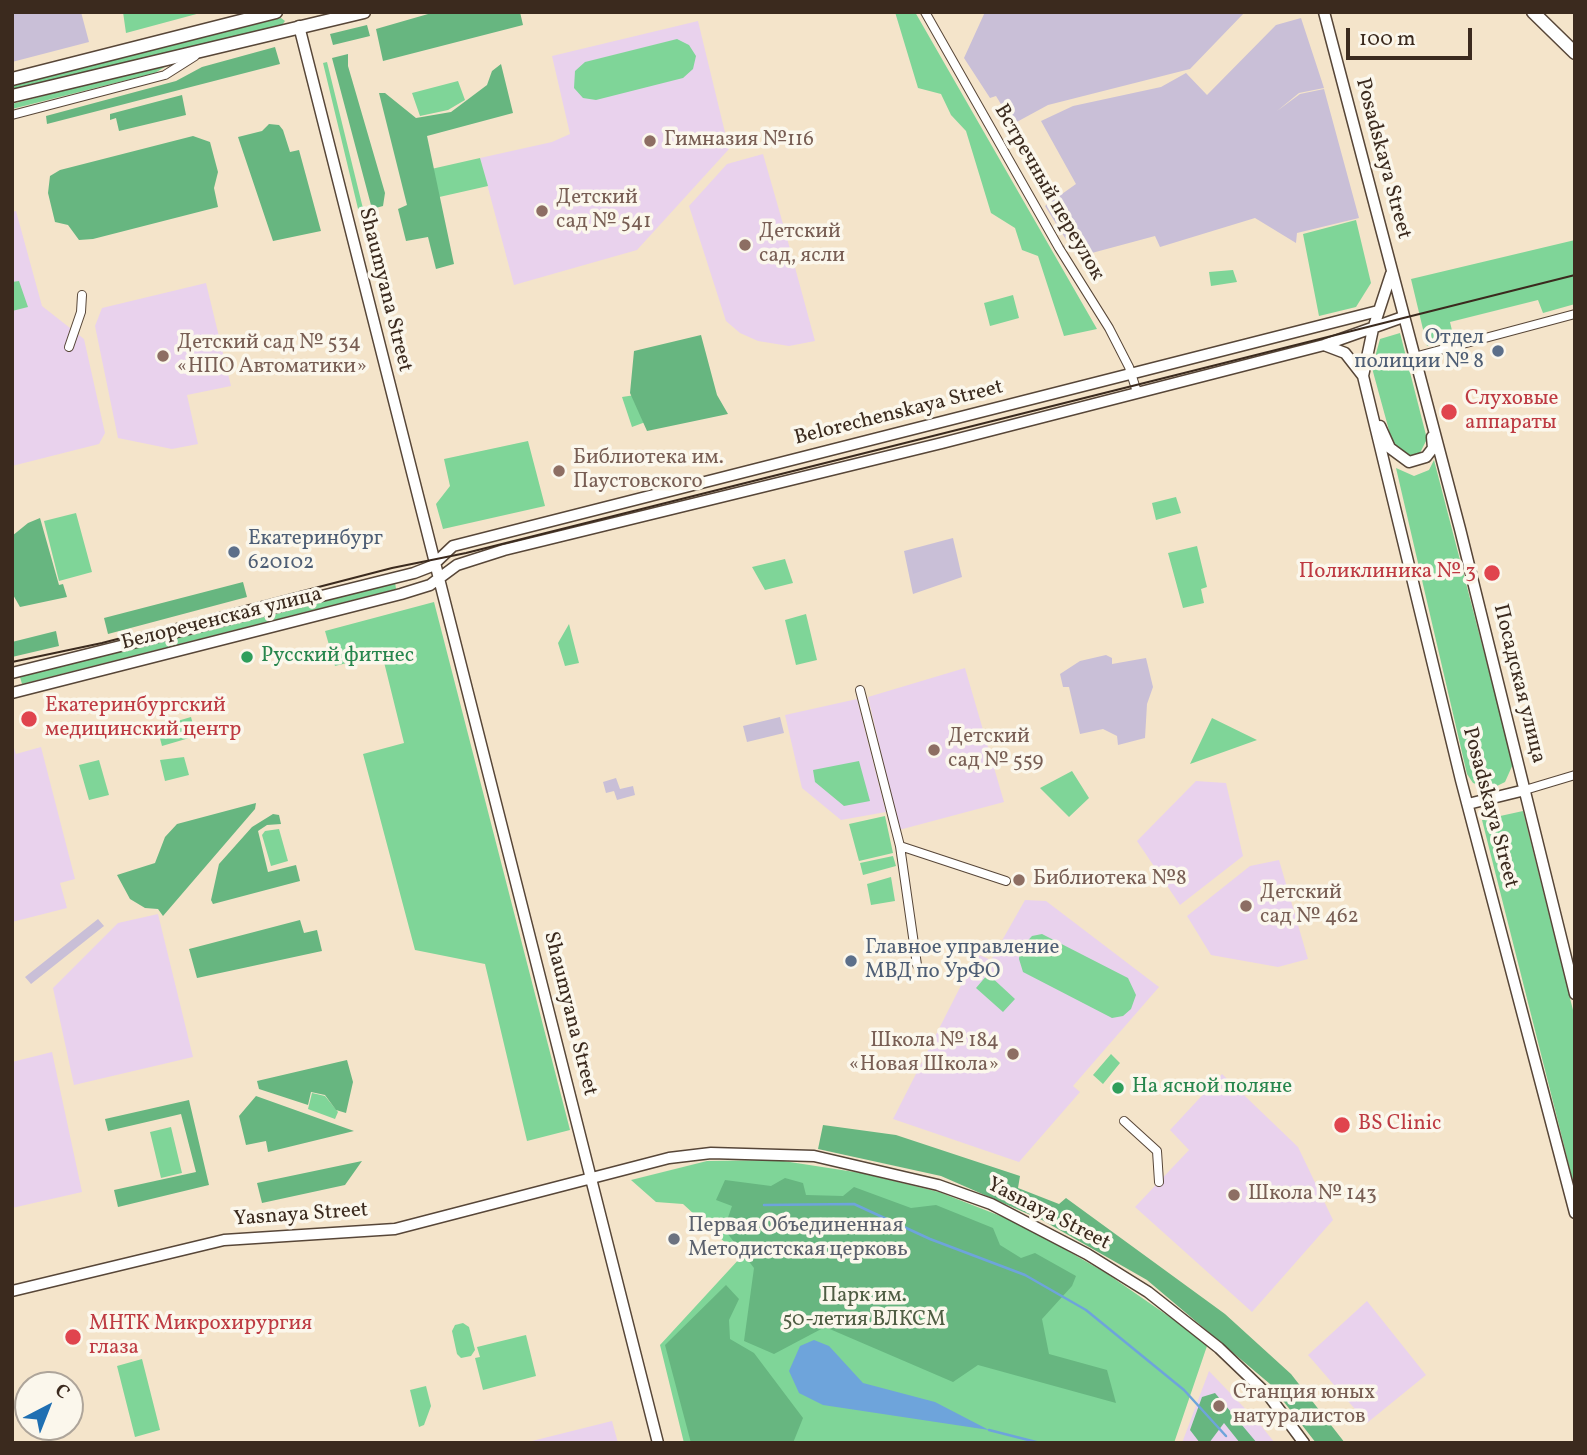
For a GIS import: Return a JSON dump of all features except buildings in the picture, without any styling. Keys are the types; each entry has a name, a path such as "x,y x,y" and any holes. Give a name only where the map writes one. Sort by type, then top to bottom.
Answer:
{"main road":[{"path":"12,79 276,12"},
{"path":"295,12 299,26"},
{"path":"12,96 364,12"},
{"path":"1533,12 1575,53"}],"street":[{"name":"Встречный переулок","path":"925,12 1059,248 1109,328 1136,392"},
{"name":"Posadskaya Street","path":"1324,12 1402,317"},
{"name":"Shaumyana Street","path":"299,26 591,1178"},
{"path":"12,115 165,75 207,48"},
{"path":"1363,376 1373,329 1391,272"},
{"path":"69,347 81,312 82,295"},
{"name":"Belorechenskaya Street","path":"12,673 414,573 436,564 453,546 1378,311"},
{"path":"1378,311 1402,317"},
{"path":"1414,357 1575,314"},
{"path":"1324,345 1402,317"},
{"name":"Посадская улица","path":"1402,317 1525,790"},
{"name":"Belorechenskaya Street","path":"440,578 457,565 505,550 1324,345"},
{"path":"1324,345 1345,353 1363,376"},
{"name":"Посадская улица","path":"1363,376 1371,412 1390,448 1402,459 1414,461 1426,457 1433,448 1426,402"},
{"name":"Posadskaya Street","path":"1371,412 1468,804 1575,1213"},
{"name":"Белореченская улица","path":"12,693 401,594 430,585 440,578"},
{"path":"860,690 900,846 917,965"},
{"path":"1468,804 1575,775"},
{"name":"Posadskaya Street","path":"1525,790 1575,995"},
{"path":"900,846 1006,881"},
{"path":"1124,1121 1157,1151 1159,1182"},
{"name":"Yasnaya Street","path":"12,1292 224,1240 395,1229 669,1158 711,1153 814,1156 876,1168 948,1188 1033,1224 1148,1292 1228,1356 1269,1396 1304,1443"},
{"path":"591,1178 658,1443"}],"shaded area":[{"path":"12,12 81,12 89,42 12,62"},
{"path":"985,12 1245,12 1190,69 1048,105 1013,124 996,96 990,98 964,58"},
{"path":"1301,18 1324,88 1299,93 1277,111 1300,94 1324,89 1359,218 1297,233 1296,243 1255,218 1160,247 1155,236 1077,257 1045,206 1076,184 1041,121 1073,106 1161,87 1186,73 1207,95 1276,25"},
{"name":"Гимназия №116","path":"698,21 729,149 637,250 514,285 480,158 552,142 570,134 552,56"},
{"name":"Детский сад, ясли","path":"763,154 815,341 789,346 758,341 740,333 726,321 689,206 727,164"},
{"path":"16,211 42,306 84,339 105,433 99,444 12,466 12,212"},
{"name":"Детский сад № 534 «НПО Автоматики»","path":"206,283 231,386 187,395 198,444 172,449 118,438 95,326 102,308"},
{"path":"953,538 962,577 913,594 904,551"},
{"path":"1106,655 1112,658 1112,664 1146,658 1153,687 1147,704 1145,738 1118,745 1117,736 1103,729 1080,734 1069,687 1063,687 1060,674 1080,661"},
{"name":"Детский сад № 559","path":"965,668 1004,802 899,830 868,697"},
{"path":"857,699 886,812 841,820 802,788 785,715"},
{"path":"780,717 784,733 747,742 743,726"},
{"path":"12,742 16,754 41,747 75,879 60,883 67,908 12,922"},
{"path":"616,778 620,789 633,786 635,795 617,800 614,791 606,793 603,782"},
{"path":"1196,781 1226,783 1243,856 1180,905 1137,841"},
{"name":"Детский сад № 462","path":"1279,860 1308,959 1278,967 1211,955 1187,916 1250,866"},
{"name":"Школа № 184 «Новая Школа»","path":"1025,900 1046,901 1159,987 1073,1086 1080,1092 1019,1162 893,1119 977,954 991,960"},
{"path":"158,914 193,1057 74,1085 53,988 118,923"},
{"path":"98,919 104,926 31,984 25,977"},
{"path":"52,1052 82,1192 12,1208 12,1062"},
{"name":"Школа № 143","path":"1222,1074 1298,1147 1333,1220 1252,1312 1135,1207 1189,1150 1170,1130"},
{"path":"1367,1301 1426,1375 1367,1423 1308,1355"},
{"name":"Станция юных натуралистов","path":"1209,1371 1258,1422 1275,1443 1182,1443"},
{"path":"612,1421 618,1443 524,1443"}],"green space":[{"path":"123,12 204,12 126,33"},
{"path":"435,12 520,12 523,25 383,61 376,29"},
{"path":"895,12 915,12 1097,329 1064,336 1038,256 1022,250 1015,228 991,213 966,131 951,115 941,94 918,88"},
{"path":"281,18 285,21 282,25 12,91 12,85"},
{"path":"367,25 370,36 333,45 330,34"},
{"path":"677,39 689,45 696,56 693,69 683,78 596,100 583,98 574,88 575,71 585,62"},
{"path":"275,47 280,64 47,124 46,116 176,81 202,67"},
{"path":"348,54 348,66 385,193 383,206 372,209 332,58"},
{"path":"173,62 155,73 12,109 12,104"},
{"path":"327,62 371,241 366,242 323,63"},
{"path":"501,64 513,113 427,136 454,264 436,269 428,237 406,241 398,209 407,205 379,93 385,93 416,118 451,112 487,85 492,71"},
{"path":"458,81 465,100 448,110 420,116 412,93"},
{"path":"182,95 186,115 119,131 116,118 110,120 110,114"},
{"path":"269,124 279,125 283,130 290,152 299,150 321,231 273,241 238,137 262,131"},
{"path":"193,136 210,142 218,172 214,188 218,207 93,239 79,240 68,225 55,222 48,193 50,176 60,170"},
{"path":"480,158 488,186 426,200 418,172"},
{"path":"1356,220 1371,283 1356,307 1319,316 1303,234"},
{"path":"1575,240 1575,304 1543,313 1538,300 1450,322 1454,339 1427,346 1411,279"},
{"path":"1233,270 1237,282 1211,286 1209,272"},
{"path":"19,281 28,307 12,311 12,282"},
{"path":"1013,295 1019,318 990,326 984,303"},
{"path":"1400,333 1427,439 1419,455 1407,457 1393,445 1372,368 1380,339"},
{"path":"701,335 717,395 728,414 647,431 630,393 634,351"},
{"path":"674,389 683,408 632,427 622,397"},
{"path":"528,441 545,506 443,529 436,504 450,486 444,459"},
{"path":"1434,460 1513,764 1505,782 1491,789 1473,783 1467,774 1396,468 1414,476 1429,470"},
{"path":"1176,497 1181,513 1156,520 1152,503"},
{"path":"76,513 92,572 59,581 44,521"},
{"path":"40,518 59,585 63,584 67,597 20,607 12,593 12,536 28,523"},
{"path":"1197,546 1207,587 1201,589 1204,603 1183,608 1168,553"},
{"path":"785,559 793,583 765,590 752,567"},
{"path":"243,582 247,597 108,634 104,618"},
{"path":"395,582 396,589 22,684 20,677"},
{"path":"434,602 570,1130 527,1141 485,964 415,950 363,754 404,743 382,654 335,666 325,631"},
{"path":"806,614 817,660 796,665 785,620"},
{"path":"569,624 579,663 565,666 558,643"},
{"path":"56,631 59,646 12,657 12,642"},
{"path":"191,717 196,736 162,746 157,727"},
{"path":"1212,718 1257,740 1190,764"},
{"path":"184,757 189,775 165,781 160,760"},
{"path":"99,760 109,795 89,800 79,765"},
{"path":"859,761 870,801 844,806 815,782 813,770"},
{"path":"1072,771 1089,798 1069,817 1040,788"},
{"path":"256,803 255,809 163,916 158,909 145,908 130,899 117,875 155,863 165,837 177,824"},
{"path":"1523,811 1575,1018 1575,1189 1482,820"},
{"path":"273,814 279,815 281,824 267,825 258,831 268,872 296,865 300,881 213,904 211,900 219,864 252,827"},
{"path":"885,816 893,853 859,861 849,824"},
{"path":"279,829 288,861 271,866 262,835 265,831"},
{"path":"893,856 896,866 863,875 860,863"},
{"path":"891,877 895,901 871,905 867,884"},
{"path":"300,920 304,933 317,930 322,951 197,978 189,949"},
{"path":"1042,934 1128,978 1136,995 1131,1009 1123,1016 1112,1018 1023,972 1019,959 1020,949 1032,936"},
{"path":"988,974 1015,999 1003,1012 976,988"},
{"path":"1111,1054 1120,1063 1103,1084 1093,1075"},
{"path":"347,1060 353,1082 346,1113 336,1110 325,1095 311,1092 308,1105 259,1089 257,1081"},
{"path":"312,1093 325,1096 338,1112 335,1119 308,1109"},
{"path":"256,1096 354,1131 268,1152 266,1141 246,1145 239,1116"},
{"path":"189,1100 209,1185 118,1207 114,1190 196,1172 181,1114 108,1131 105,1119"},
{"path":"823,1125 896,1135 1020,1176 1018,1188 1059,1204 1066,1198 1225,1314 1291,1374 1345,1443 1316,1443 1270,1384 1147,1280 1042,1220 941,1176 818,1149"},
{"path":"171,1127 182,1173 161,1178 150,1132"},
{"name":"Парк им. 50-летия ВЛКСМ","path":"777,1160 861,1173 939,1192 1021,1224 1106,1273 1174,1320 1207,1346 1174,1443 684,1443 660,1345 741,1257 683,1204 656,1202 631,1180 707,1161"},
{"path":"362,1161 345,1185 262,1203 257,1183"},
{"path":"785,1178 803,1183 806,1195 843,1196 854,1187 911,1208 936,1205 993,1228 1000,1245 1021,1258 1035,1253 1076,1276 1072,1286 1042,1319 1049,1354 1107,1370 1116,1403 978,1365 953,1382 825,1327 774,1354 744,1341 754,1268 724,1229 732,1206 716,1200 725,1180 771,1186"},
{"path":"726,1285 739,1299 729,1320 730,1339 754,1353 803,1418 793,1443 691,1443 665,1345"},
{"path":"463,1323 469,1327 475,1350 471,1356 461,1358 457,1354 452,1331 455,1325"},
{"path":"526,1335 536,1376 483,1390 475,1358 480,1357 477,1347"},
{"path":"142,1359 160,1430 135,1437 117,1366"},
{"path":"426,1386 431,1406 424,1425 419,1427 410,1390"},
{"path":"1215,1393 1257,1443 1240,1443 1224,1423 1209,1443 1200,1443 1190,1430 1202,1397"}],"water":[{"path":"814,1340 829,1346 863,1383 935,1402 989,1430 823,1405 799,1393 789,1371 800,1346"}],"waterway":[{"path":"764,1205 854,1204 930,1239 1025,1275 1086,1310 1184,1390 1226,1436"},
{"path":"989,1430 1040,1443"}],"tram line":[{"path":"12,662 102,643 392,568 466,553 1575,275"}],"place":[{"name":"Гимназия №116","path":"650,141"},
{"name":"Детский сад № 541","path":"542,211"},
{"name":"Детский сад, ясли","path":"745,245"},
{"name":"Отдел полиции № 8","path":"1498,351"},
{"name":"Детский сад № 534 «НПО Автоматики»","path":"163,356"},
{"name":"Слуховые аппараты","path":"1449,412"},
{"name":"Библиотека им. Паустовского","path":"559,471"},
{"name":"Екатеринбург 620102","path":"234,552"},
{"name":"Поликлиника № 3","path":"1492,573"},
{"name":"Русский фитнес","path":"247,657"},
{"name":"Екатеринбургский медицинский центр","path":"29,719"},
{"name":"Детский сад № 559","path":"934,750"},
{"name":"Библиотека №8","path":"1019,880"},
{"name":"Детский сад № 462","path":"1246,906"},
{"name":"Главное управление МВД по УрФО","path":"851,961"},
{"name":"Школа № 184 «Новая Школа»","path":"1013,1054"},
{"name":"На ясной поляне","path":"1118,1088"},
{"name":"BS Clinic","path":"1342,1125"},
{"name":"Школа № 143","path":"1234,1195"},
{"name":"Первая Объединенная Методистская церковь","path":"674,1239"},
{"name":"МНТК Микрохирургия глаза","path":"73,1337"},
{"name":"Станция юных натуралистов","path":"1219,1406"}]}
